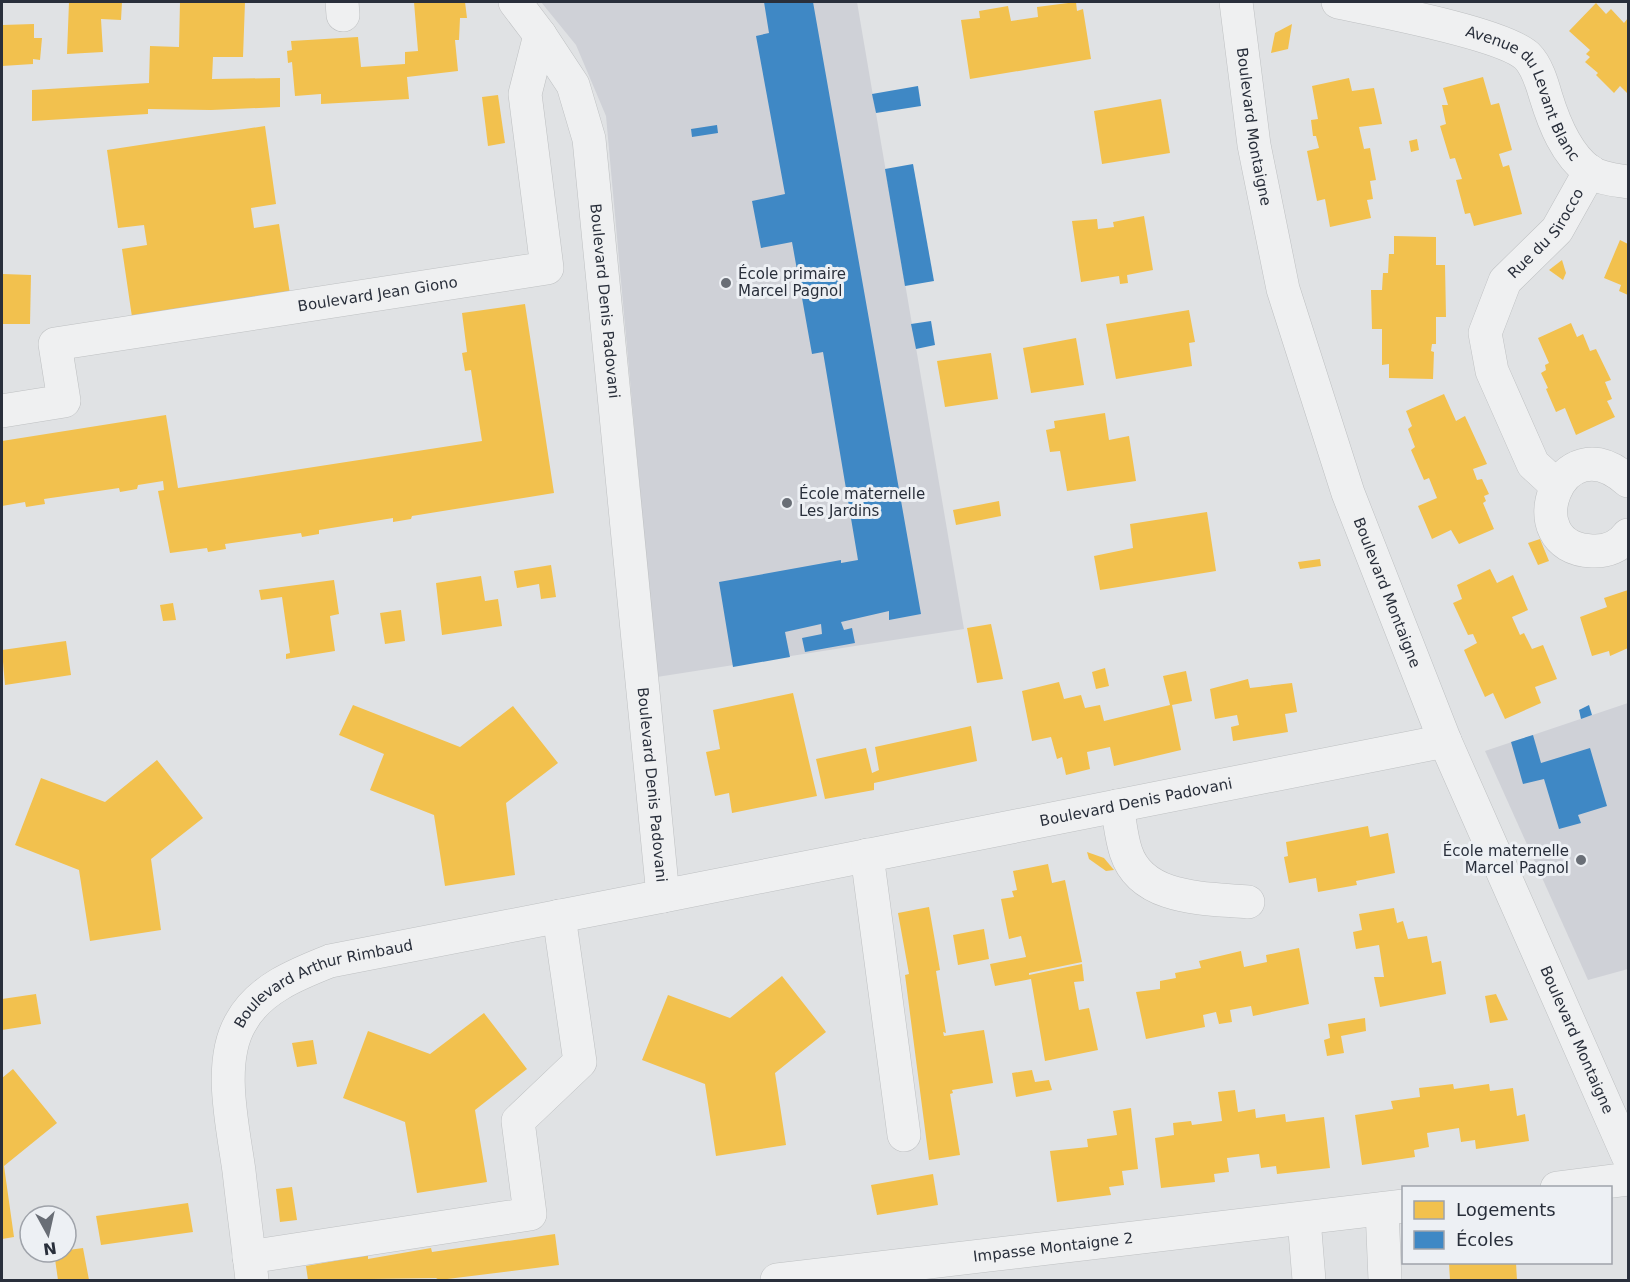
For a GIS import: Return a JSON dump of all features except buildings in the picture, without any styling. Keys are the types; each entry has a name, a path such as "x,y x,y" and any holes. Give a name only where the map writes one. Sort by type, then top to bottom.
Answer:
{"street":[{"path":"515,2 540,35"},
{"name":"Boulevard Montaigne","path":"1236,2 1254,145 1283,289 1347,493 1445,741 1629,1156"},
{"name":"Avenue du Levant Blanc","path":"1338,2 1436,24 1511,45 1527,56 1540,76 1554,121 1569,149 1590,171 1606,178 1629,182"},
{"name":"Boulevard Jean Giono","path":"2,411 64,401 55,344 547,268 525,94 540,35"},
{"name":"Boulevard Denis Padovani","path":"540,35 573,85 589,140 663,896 1445,741"},
{"name":"Rue du Sirocco","path":"1557,486 1533,464 1492,371 1485,333 1505,280 1557,230 1590,171"},
{"path":"1629,482 1616,470 1596,464 1578,467 1563,476 1549,508 1552,523 1560,537 1580,551 1604,552 1624,541 1629,535"},
{"path":"1117,806 1126,853 1141,878 1177,895 1248,902"},
{"path":"867,855 904,1135"},
{"name":"Boulevard Arthur Rimbaud","path":"251,1269 228,1086 232,1048 241,1022 267,992 293,975 330,962 663,896"},
{"path":"251,1269 530,1214 518,1121 580,1062 559,916"},
{"path":"1573,1186 1629,1179"},
{"name":"Impasse Montaigne 2","path":"792,1280 1393,1208 1385,1281"},
{"path":"1304,1218 1309,1281"}],"shaded area":[{"path":"541,2 857,2 964,629 657,677 606,116 576,45"},
{"name":"École maternelle Marcel Pagnol","path":"1628,703 1628,969 1588,980 1485,751"}],"place":[{"name":"École primaire Marcel Pagnol","path":"726,283"},
{"name":"École maternelle Les Jardins","path":"787,503"},
{"name":"École maternelle Marcel Pagnol","path":"1581,860"}]}
